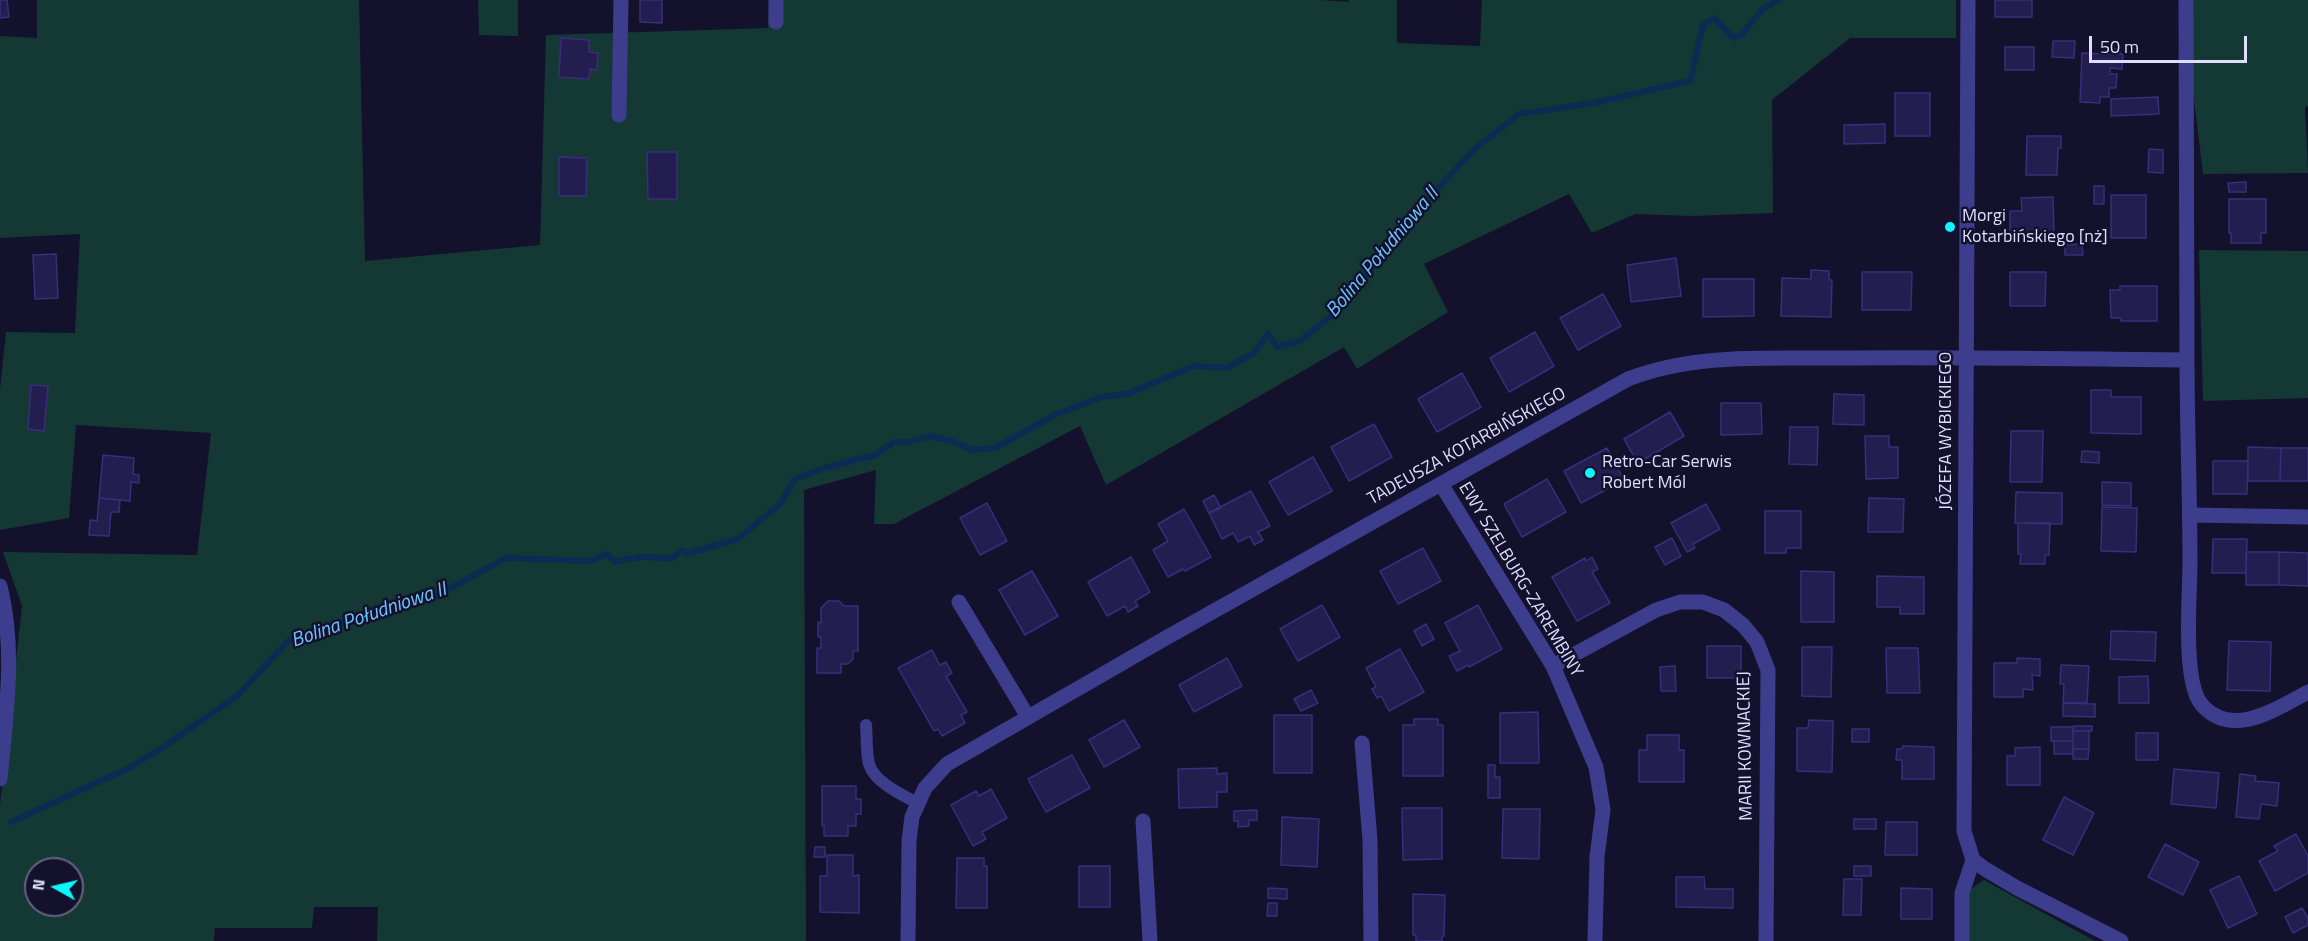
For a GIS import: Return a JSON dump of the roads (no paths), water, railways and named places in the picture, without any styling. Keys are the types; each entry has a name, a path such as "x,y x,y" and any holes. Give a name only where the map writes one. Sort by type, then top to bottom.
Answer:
{"street":[{"path":"619,115 621,0"},
{"path":"776,0 776,22"},
{"name":"JÓZEFA WYBICKIEGO","path":"1968,0 1964,831 1973,860"},
{"path":"2186,0 2189,674 2200,704 2218,718 2231,723 2265,715 2308,693"},
{"name":"TADEUSZA KOTARBIŃSKIEGO","path":"908,941 909,841 912,818 917,803 936,774 948,764 1628,379 1668,366 1733,359 2187,360"},
{"name":"EWY SZELBURG-ZAREMBINY","path":"1441,484 1553,666 1596,767 1604,810 1597,856 1595,941"},
{"path":"2190,515 2308,516"},
{"path":"0,586 6,608 9,684 0,779"},
{"path":"958,602 1028,717"},
{"name":"MARII KOWNACKIEJ","path":"1553,666 1656,610 1680,602 1703,602 1724,610 1743,625 1757,642 1768,670 1766,941 1774,941"},
{"path":"1362,743 1370,840 1371,941"},
{"path":"1143,821 1150,941"},
{"path":"1962,941 1962,893 1973,860 2018,888 2121,941"}],"lane":[{"path":"866,725 868,762 872,771 879,779 917,803"}],"waterway":[{"name":"Bolina Południowa II","path":"11,822 129,768 165,746 238,695 289,640 363,615 434,597 506,558 590,561 607,554 615,562 643,557 671,559 681,551 689,553 738,539 780,504 795,479 824,468 875,455 894,442 909,442 929,436 952,441 972,450 995,448 1055,415 1101,397 1127,394 1194,366 1226,368 1254,353 1268,334 1277,347 1300,341 1335,313 1380,258 1401,227 1477,147 1519,114 1594,103 1690,81 1703,25 1714,18 1733,38 1742,34 1762,10 1778,0"}],"place":[{"name":"Morgi Kotarbińskiego [nż]","path":"1950,227"},
{"name":"Retro-Car Serwis Robert Mól","path":"1590,473"}]}
